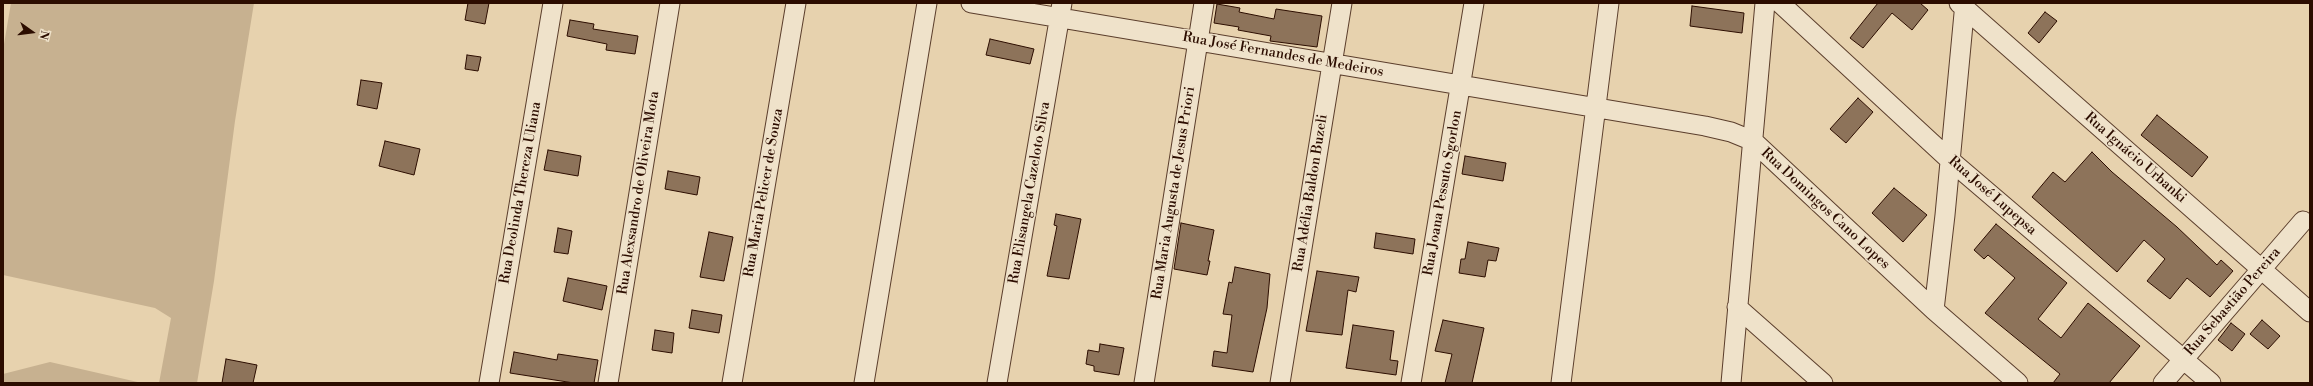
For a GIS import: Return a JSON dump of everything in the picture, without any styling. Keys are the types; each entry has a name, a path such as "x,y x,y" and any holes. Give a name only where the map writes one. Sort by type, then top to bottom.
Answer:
{"street":[{"name":"Rua Deolinda Thereza Uliana","path":"489,383 553,3"},
{"name":"Rua Alexsandro de Oliveira Mota","path":"608,383 670,3"},
{"name":"Rua Maria Pelicer de Souza","path":"732,383 796,3"},
{"path":"864,383 927,3"},
{"name":"Rua José Fernandes de Medeiros","path":"971,3 1061,10 1198,40 1596,109"},
{"name":"Rua Maria Augusta de Jesus Priori","path":"1144,383 1204,3"},
{"name":"Rua Adélia Baldon Buzeli","path":"1280,383 1342,3"},
{"name":"Rua Joana Pessuto Sgorlon","path":"1411,383 1474,3"},
{"path":"1561,383 1609,3"},
{"path":"1731,383 1765,3"},
{"name":"Rua José Lupepsa","path":"1780,3 1951,161 2211,383"},
{"path":"1934,310 1951,161 1963,5"},
{"name":"Rua Ignácio Urbanki","path":"1963,5 2310,312"},
{"name":"Rua Elisangela Cazeloto Silva","path":"997,383 1061,10"},
{"name":"Rua Domingos Cano Lopes","path":"1596,109 1705,126 1731,132 1753,141 1934,310 2018,383"},
{"name":"Rua Sebastião Pereira","path":"2163,383 2303,221"},
{"path":"1737,307 1823,383"}],"shaded area":[{"path":"11,3 254,3 235,121 214,281 197,383 159,383 171,318 155,308 3,275 3,50"},
{"path":"50,362 142,383 3,383 3,374"}],"building":[{"path":"468,3 489,3 485,24 465,20"},
{"path":"1878,3 1920,3 1928,10 1912,30 1892,13 1863,48 1850,38"},
{"path":"1217,4 1240,8 1239,12 1274,19 1276,9 1322,16 1317,47 1270,41 1271,36 1238,30 1239,27 1214,23"},
{"path":"1692,6 1744,13 1742,33 1690,26"},
{"path":"2045,12 2057,21 2039,43 2028,33"},
{"path":"570,20 594,24 593,29 638,36 635,54 606,50 607,44 567,36"},
{"path":"990,39 1034,49 1030,64 986,55"},
{"path":"467,55 481,57 478,71 465,69"},
{"path":"361,80 382,83 377,109 357,105"},
{"path":"1858,98 1873,112 1846,143 1830,129"},
{"path":"2157,115 2208,157 2192,177 2141,135"},
{"path":"385,141 420,149 414,175 379,166"},
{"path":"548,150 581,156 578,176 544,170"},
{"path":"2092,152 2112,172 2177,227 2217,265 2221,260 2233,271 2210,297 2187,278 2170,299 2147,281 2165,259 2144,240 2117,272 2032,197 2053,172 2065,182"},
{"path":"1465,156 1506,163 1503,181 1462,174"},
{"path":"668,171 700,177 697,195 665,189"},
{"path":"1894,188 1927,215 1903,242 1872,213"},
{"path":"1056,214 1081,219 1069,279 1047,276 1057,226 1054,225"},
{"path":"1181,223 1214,230 1207,275 1174,269"},
{"path":"1996,224 2067,283 2038,319 2061,338 2088,303 2140,346 2109,383 2053,383 2060,374 1985,313 2015,278 1988,255 1984,259 1974,250"},
{"path":"558,228 572,231 568,254 554,252"},
{"path":"709,232 733,237 724,281 700,277"},
{"path":"1376,233 1415,239 1413,254 1374,248"},
{"path":"1468,242 1499,248 1496,261 1488,260 1485,277 1459,273 1461,259 1465,259"},
{"path":"1235,267 1270,274 1267,308 1253,372 1212,366 1214,351 1227,353 1232,315 1223,314 1229,282 1232,283"},
{"path":"1317,271 1359,277 1356,292 1348,290 1342,335 1306,331"},
{"path":"568,278 607,286 602,310 563,301"},
{"path":"692,310 722,315 719,333 689,328"},
{"path":"1443,320 1484,328 1472,383 1445,383 1452,354 1435,351"},
{"path":"2262,320 2280,336 2268,349 2250,334"},
{"path":"2231,323 2245,334 2232,351 2218,340"},
{"path":"1353,325 1394,331 1390,360 1398,361 1396,375 1346,368"},
{"path":"655,330 674,333 672,353 652,350"},
{"path":"1100,344 1124,348 1119,375 1094,371 1094,366 1086,364 1088,350 1099,352"},
{"path":"514,352 557,360 558,354 598,360 594,383 574,383 510,373"},
{"path":"226,359 257,365 253,383 222,383"}]}
